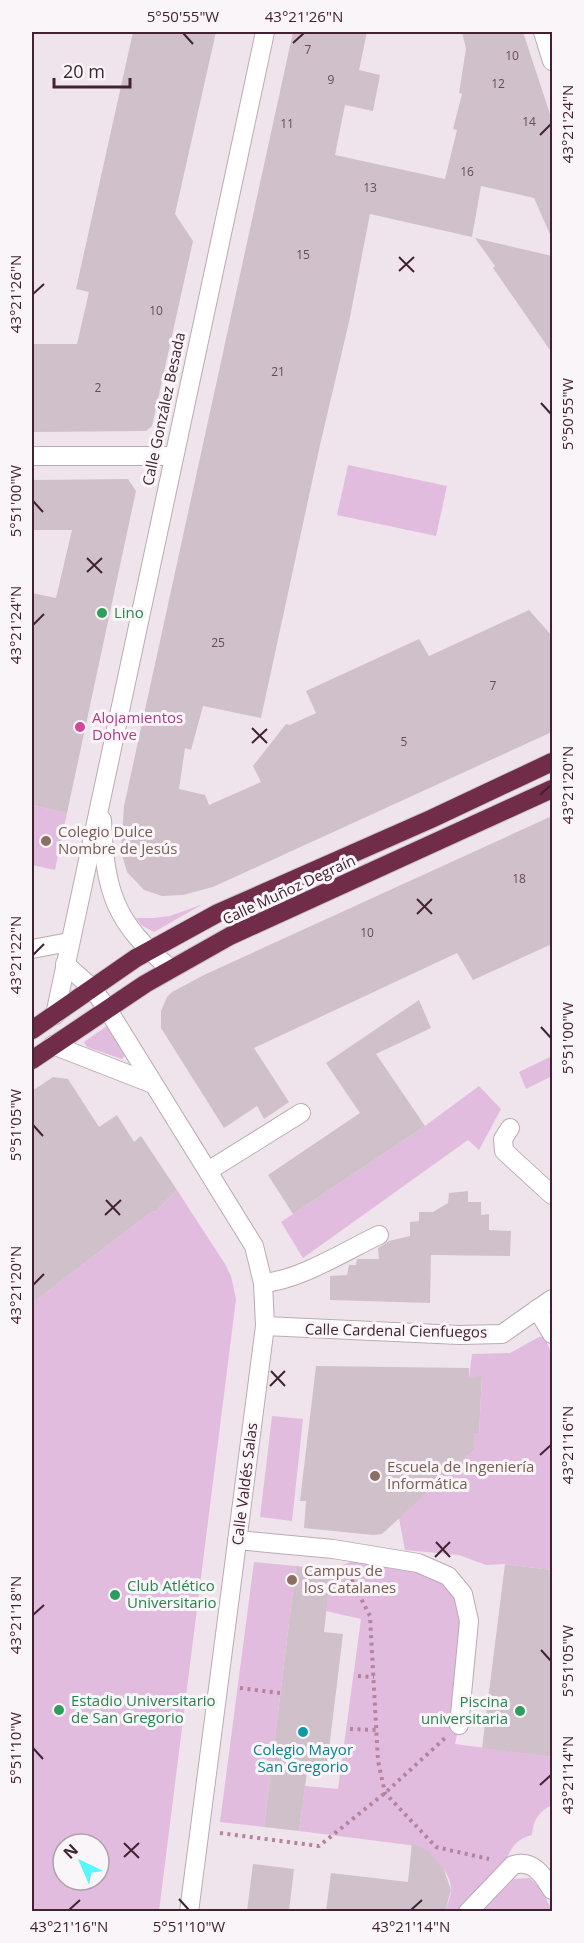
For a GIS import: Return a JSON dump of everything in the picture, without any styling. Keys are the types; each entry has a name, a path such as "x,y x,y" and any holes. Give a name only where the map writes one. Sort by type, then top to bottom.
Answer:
{"highway":[{"name":"Calle Muñoz Degraín","path":"55,1015 150,951 218,913 431,819 552,762"},
{"name":"Calle Muñoz Degraín","path":"53,1045 171,969 230,936 552,789"},
{"path":"32,1030 55,1015"},
{"path":"32,1060 53,1045"}],"street":[{"name":"Calle González Besada","path":"55,1015 100,794 265,32"},
{"path":"543,32 552,61"},
{"path":"32,456 173,456"},
{"name":"Calle González Besada","path":"100,794 104,861 112,896 131,930 171,969"},
{"path":"32,949 69,942"},
{"path":"65,964 92,988 108,1010"},
{"name":"Calle Valdés Salas","path":"108,1010 254,1246 263,1282 265,1326 189,1911"},
{"path":"53,1045 153,1084"},
{"path":"207,1171 301,1113"},
{"path":"510,1128 503,1139 504,1151 552,1195"},
{"path":"263,1282 275,1282 307,1270 379,1235"},
{"path":"545,1304 552,1335"},
{"name":"Calle Cardenal Cienfuegos","path":"265,1326 459,1335 502,1334 545,1304"},
{"path":"237,1540 333,1549 418,1563 448,1576 463,1594 469,1621 459,1725"},
{"path":"468,1911 513,1865 522,1862 539,1869 552,1890"}],"path":[{"path":"333,1549 355,1583 370,1616 378,1761 385,1793 436,1847 513,1865"},
{"path":"358,1676 374,1677"},
{"path":"262,1691 280,1693"},
{"path":"199,1830 319,1845 385,1793 459,1725"},
{"path":"350,1729 377,1730"}],"shaded area":[{"path":"348,465 447,486 436,536 337,515"},
{"name":"Colegio Dulce Nombre de Jesús","path":"32,805 67,813 55,870 32,865"},
{"path":"203,904 154,932 141,925 136,918 170,916"},
{"path":"107,1026 125,1055 122,1059 87,1047 84,1042"},
{"path":"552,1056 552,1076 526,1089 519,1072"},
{"path":"479,1086 501,1109 479,1150 468,1140 303,1258 281,1222 425,1126"},
{"name":"Club Atlético Universitario","path":"177,1190 225,1264 231,1276 236,1299 159,1911 32,1911 32,1303 153,1211 155,1212"},
{"path":"539,1337 545,1337 552,1355 552,1570 505,1564 486,1565 459,1555 405,1550 399,1518 474,1450 474,1433 479,1433 482,1377 469,1378 472,1354 510,1353"},
{"path":"272,1416 303,1419 292,1521 260,1517"},
{"path":"353,1561 418,1563 463,1594 459,1725 455,1744 552,1757 552,1805 538,1817 532,1835 516,1843 507,1859 457,1911 445,1911 451,1885 445,1871 435,1859 417,1846 299,1831 305,1786 338,1789 361,1619 326,1611 331,1570"},
{"path":"254,1562 296,1566 264,1827 220,1822"},
{"path":"530,1878 542,1890 552,1911 479,1912 514,1879"}],"building":[{"path":"133,32 216,32 175,214 193,241 152,426 146,431 32,432 32,344 77,344 89,292 76,289"},
{"path":"293,32 367,32 359,70 380,75 373,111 345,105 335,155 445,179 457,130 453,129 462,94 459,93 466,49 462,32 523,32 552,120 552,239 534,198 481,186 472,237 370,214 349,322 261,718 203,706 191,750 185,748 179,789 205,795 209,805 261,782 253,766 286,724 290,725 316,713 306,691 419,639 429,656 529,610 552,636 552,732 213,887 183,895 162,896 144,890 127,872 121,851 124,806"},
{"path":"475,238 552,256 552,353 493,268 495,266"},
{"path":"128,479 136,491 67,813 32,805 32,593 56,598 72,530 32,530 32,480"},
{"path":"552,816 552,944 473,980 457,953 254,1048 289,1102 264,1119 257,1106 224,1128 161,1028 161,1011 167,997 172,992 206,974"},
{"path":"419,1000 431,1028 376,1054 425,1126 293,1214 268,1175 360,1113 326,1063"},
{"path":"53,1077 68,1079 99,1127 117,1115 134,1142 141,1136 177,1190 155,1212 153,1211 32,1303 32,1091"},
{"path":"468,1191 468,1202 481,1202 481,1215 489,1214 489,1230 511,1231 510,1256 431,1255 430,1303 330,1300 330,1276 347,1275 349,1265 356,1265 357,1259 379,1259 378,1248 389,1241 410,1236 410,1222 419,1221 419,1212 433,1212 448,1203 449,1193"},
{"name":"Escuela de Ingeniería Informática","path":"316,1366 469,1368 469,1378 482,1376 479,1433 474,1433 474,1450 382,1534 304,1528 306,1501 300,1501"},
{"name":"Piscina universitaria","path":"505,1564 552,1570 552,1757 482,1748"},
{"name":"Colegio Mayor San Gregorio","path":"296,1566 331,1570 324,1632 343,1634 326,1774 307,1772 299,1831 264,1827"},
{"path":"412,1843 428,1851 443,1867 451,1890 445,1911 326,1911 331,1873 408,1882"},
{"path":"253,1864 294,1869 289,1911 247,1911"}],"place":[{"name":"Lino","path":"102,613"},
{"name":"Alojamientos Dohve","path":"80,727"},
{"name":"Colegio Dulce Nombre de Jesús","path":"46,841"},
{"name":"Escuela de Ingeniería Informática","path":"375,1476"},
{"name":"Campus de los Catalanes","path":"292,1580"},
{"name":"Club Atlético Universitario","path":"115,1595"},
{"name":"Estadio Universitario de San Gregorio","path":"59,1710"},
{"name":"Piscina universitaria","path":"520,1711"},
{"name":"Colegio Mayor San Gregorio","path":"303,1732"}]}
